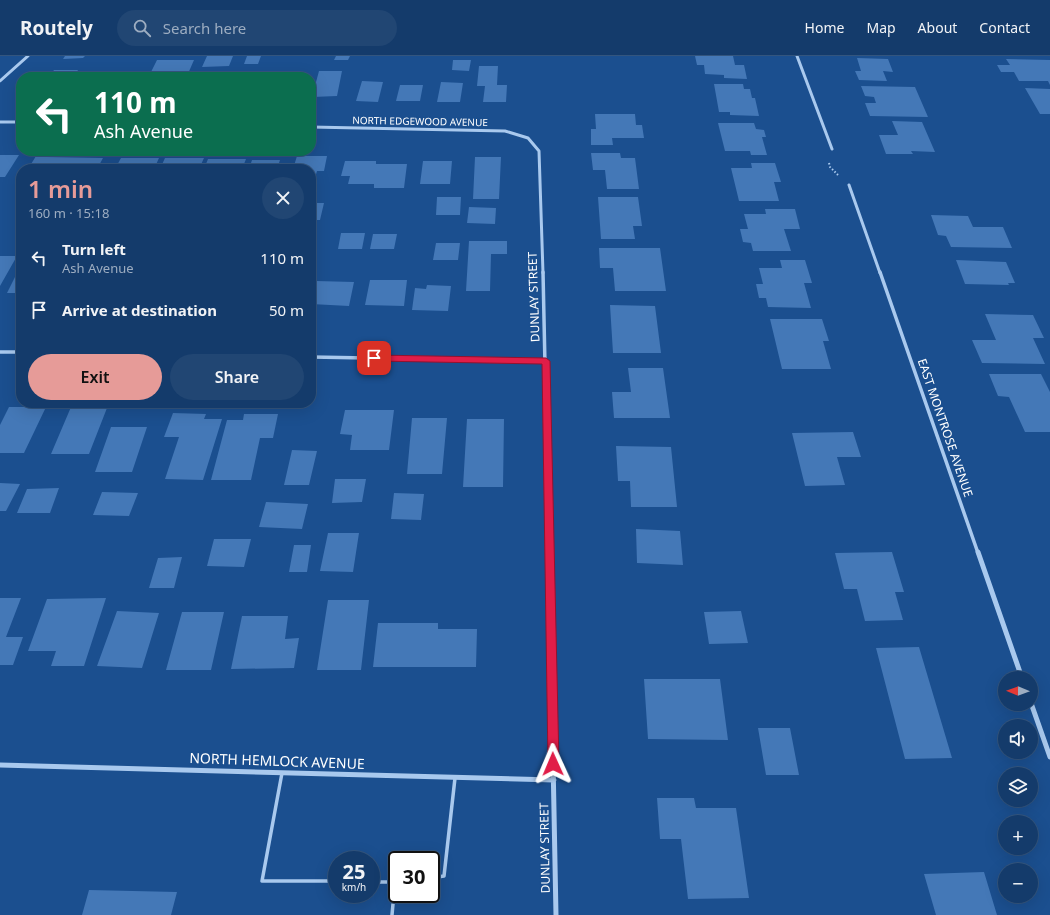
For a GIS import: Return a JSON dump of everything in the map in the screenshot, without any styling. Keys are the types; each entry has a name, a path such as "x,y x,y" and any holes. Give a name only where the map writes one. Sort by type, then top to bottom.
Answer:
{"street":[{"path":"0,81 28,56"},
{"path":"797,56 832,149"},
{"path":"0,122 16,122"},
{"name":"NORTH EDGEWOOD AVENUE","path":"316,127 505,131 528,138"},
{"name":"DUNLAY STREET","path":"528,138 539,151 546,361 556,915"},
{"name":"EAST MONTROSE AVENUE","path":"849,185 1020,671"},
{"path":"0,352 16,352"},
{"path":"316,357 546,361"},
{"path":"1034,711 1050,757"},
{"name":"NORTH HEMLOCK AVENUE","path":"0,766 554,780"}],"lane":[{"path":"282,773 262,881 328,881"},
{"path":"440,877 444,876 455,778"},
{"path":"392,915 393,903"}],"path":[{"path":"832,149 826,153 830,167 849,185"}],"building":[{"path":"65,56 85,56 83,58 63,59"},
{"path":"207,56 233,56 229,66 202,67"},
{"path":"247,56 261,56 258,64 244,64"},
{"path":"336,56 350,56 348,60 334,60"},
{"path":"695,56 733,56 735,65 744,65 747,79 724,78 724,75 705,74 704,65 697,65"},
{"path":"857,58 888,59 893,72 883,71 887,81 859,80 855,71 861,71"},
{"path":"1006,59 1050,60 1050,85 1048,81 1019,81 1014,72 1001,72 997,65 1010,65"},
{"path":"157,60 194,60 189,72 151,72"},
{"path":"453,60 471,60 469,71 452,70"},
{"path":"479,66 498,66 497,85 507,85 506,102 483,102 485,86 477,86"},
{"path":"54,70 78,70 77,72 53,72"},
{"path":"319,71 342,71 337,96 316,97 316,82"},
{"path":"362,81 383,82 378,102 356,101"},
{"path":"441,82 463,83 460,102 437,102"},
{"path":"714,84 743,84 744,89 750,89 752,98 755,98 759,116 730,115 730,112 719,112"},
{"path":"400,85 423,85 420,101 396,101"},
{"path":"861,86 915,87 928,117 870,116 865,103 876,103 874,97 865,96"},
{"path":"1025,88 1050,89 1050,114 1040,114"},
{"path":"595,114 635,114 636,125 642,125 644,138 612,138 613,145 591,145 591,129 596,129"},
{"path":"892,121 922,122 935,152 911,151 913,154 886,154 879,135 898,135"},
{"path":"718,123 754,123 756,129 764,130 766,137 762,137 767,155 751,155 750,151 725,151"},
{"path":"591,153 620,153 621,158 635,158 639,189 607,189 605,170 593,170"},
{"path":"0,155 18,156 5,177 0,177"},
{"path":"36,156 103,158 100,164 31,164"},
{"path":"297,156 327,156 324,171 317,171 316,174 316,164 295,164"},
{"path":"475,157 501,157 499,199 473,199"},
{"path":"121,158 159,158 156,164 118,164"},
{"path":"165,158 204,158 201,164 162,164"},
{"path":"208,159 246,159 244,164 206,164"},
{"path":"252,160 280,160 279,164 251,164"},
{"path":"345,161 376,161 376,164 407,164 404,188 374,188 374,184 348,184 350,176 341,176"},
{"path":"423,161 452,161 450,184 420,184"},
{"path":"751,163 775,163 781,182 774,182 779,201 739,201 731,168 752,168"},
{"path":"437,197 461,197 460,215 436,215"},
{"path":"598,197 638,197 642,226 633,226 635,239 601,239"},
{"path":"316,203 324,203 320,220 316,220"},
{"path":"469,207 496,208 495,224 467,223"},
{"path":"765,209 795,209 800,229 784,229 791,251 753,251 751,243 743,242 740,229 748,229 744,214 766,214"},
{"path":"931,215 968,216 973,227 1003,227 1012,248 951,247 946,236 938,235"},
{"path":"341,233 365,233 362,249 338,249"},
{"path":"373,234 397,234 394,249 370,249"},
{"path":"469,241 507,241 507,254 491,254 490,291 466,291"},
{"path":"436,243 460,243 458,260 433,260"},
{"path":"599,248 660,248 666,291 615,291 613,268 600,268"},
{"path":"0,256 16,256 16,258 0,286"},
{"path":"780,260 805,260 812,283 804,283 811,308 768,307 766,298 759,298 756,284 763,284 759,268 782,268"},
{"path":"956,260 1006,262 1015,283 1008,283 1009,285 965,284"},
{"path":"16,275 16,293 7,293"},
{"path":"370,280 407,280 404,306 365,305"},
{"path":"316,281 354,282 349,306 316,304"},
{"path":"427,285 451,286 448,311 412,310 415,288 426,289"},
{"path":"610,305 655,306 661,353 613,353"},
{"path":"985,314 1033,315 1044,338 1033,338 1045,364 982,363 972,340 996,340"},
{"path":"770,319 822,319 829,341 823,341 831,369 782,369"},
{"path":"628,368 663,368 670,418 614,418 612,392 631,392"},
{"path":"989,374 1041,374 1050,392 1050,432 1025,432 1009,397 998,396"},
{"path":"9,407 46,408 24,453 0,453 0,425"},
{"path":"71,408 107,408 89,454 51,454"},
{"path":"345,410 394,410 389,450 350,450 352,435 340,434"},
{"path":"173,413 206,414 204,419 222,419 203,480 165,479 179,437 164,437"},
{"path":"244,414 278,414 273,438 260,438 251,480 211,480 227,420 243,420"},
{"path":"412,418 447,418 442,474 407,474"},
{"path":"467,419 504,419 503,487 463,487"},
{"path":"111,427 147,427 132,472 95,472"},
{"path":"853,432 861,457 837,457 845,485 805,486 792,433"},
{"path":"616,446 671,447 677,507 631,507 630,481 618,481"},
{"path":"292,450 317,451 309,485 284,485"},
{"path":"335,479 366,479 362,502 332,503"},
{"path":"0,483 20,484 6,511 0,511"},
{"path":"59,488 50,513 17,513 27,489"},
{"path":"102,492 138,493 129,516 93,515"},
{"path":"394,493 424,494 421,520 391,519"},
{"path":"266,502 308,504 302,529 259,527"},
{"path":"636,529 680,531 683,565 637,563"},
{"path":"328,533 359,533 353,572 320,571"},
{"path":"214,539 251,539 244,567 207,566"},
{"path":"294,545 311,545 307,572 289,572"},
{"path":"892,552 904,592 895,592 903,620 865,621 857,589 844,589 835,553"},
{"path":"182,557 174,588 149,588 158,558"},
{"path":"0,598 21,598 6,637 23,637 13,665 0,665"},
{"path":"106,598 84,666 51,666 56,651 28,651 47,599"},
{"path":"328,600 369,600 361,670 317,670"},
{"path":"117,611 159,613 142,668 97,666"},
{"path":"741,611 748,643 709,644 704,612"},
{"path":"182,612 224,612 211,670 166,670"},
{"path":"242,616 288,616 285,639 299,638 294,668 231,669"},
{"path":"378,623 438,623 438,629 477,629 476,667 373,667"},
{"path":"919,647 952,758 905,759 876,648"},
{"path":"644,679 720,679 728,740 648,739"},
{"path":"758,728 790,728 799,775 766,775"},
{"path":"657,798 694,798 696,808 736,808 749,898 688,899 681,839 660,839"},
{"path":"984,872 997,915 936,915 924,874"},
{"path":"89,890 177,892 171,915 82,915"}],"route":[{"path":"374,358 546,361 553,764"}]}
